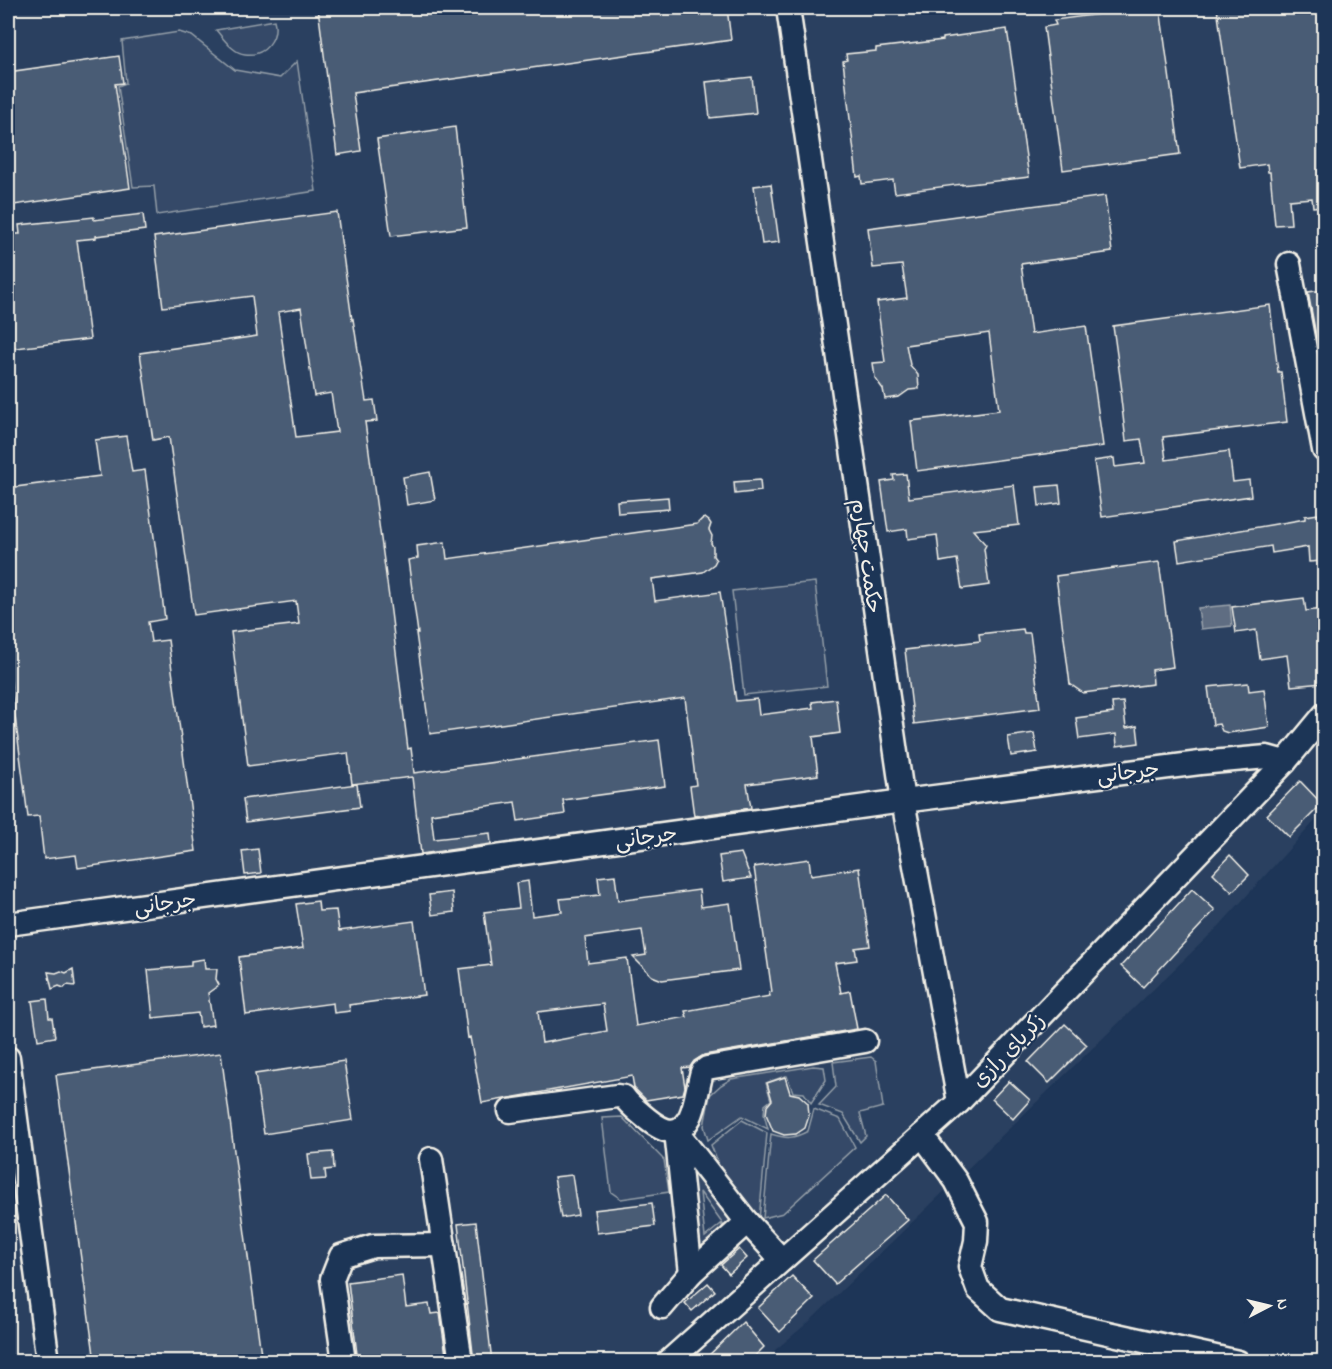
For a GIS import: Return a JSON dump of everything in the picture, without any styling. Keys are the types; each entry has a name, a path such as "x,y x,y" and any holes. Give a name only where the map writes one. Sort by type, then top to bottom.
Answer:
{"street":[{"name":"حکمت چهارم","path":"788,8 903,801 959,1102"},
{"path":"1289,264 1324,450"},
{"name":"زکریای رازی","path":"668,1362 959,1102 1285,762 1324,715"},
{"name":"جرجانی","path":"8,924 903,801 1200,763 1267,757 1285,762"},
{"path":"510,1111 617,1096 624,1097 656,1126 667,1131 676,1131 691,1115 702,1072 707,1068 864,1041"},
{"path":"8,1058 48,1362"},
{"path":"676,1131 747,1222 782,1260"},
{"path":"676,1131 691,1273"},
{"path":"922,1135 956,1181 977,1222 976,1241 970,1267 978,1288 1000,1309 1238,1362"},
{"path":"431,1159 461,1362"},
{"path":"662,1308 691,1273 747,1222"},
{"path":"344,1362 332,1279 340,1256 373,1246 444,1245"}],"shaded area":[{"path":"8,8 1324,8 1324,811 1219,926 811,1320 762,1361 8,1361"},
{"path":"274,20 274,33 269,45 252,54 237,51 216,30"},
{"path":"179,32 192,36 235,70 280,78 297,61 316,191 157,215 154,186 133,187 118,86 126,83 122,41"},
{"path":"815,582 827,686 744,695 732,591"},
{"path":"1230,605 1232,626 1201,629 1198,608"},
{"path":"871,1057 876,1061 883,1107 860,1113 866,1136 860,1142 843,1114 819,1105 836,1087 833,1062"},
{"path":"813,1066 824,1067 826,1080 811,1103 804,1093 793,1092 785,1076 766,1083 771,1100 765,1105 764,1114 768,1129 742,1116 708,1140 704,1126 710,1095 721,1085 731,1079"},
{"path":"814,1109 840,1119 855,1147 783,1213 763,1218 771,1134 790,1137 808,1131"},
{"path":"622,1117 664,1160 669,1192 621,1199 611,1192 602,1118"},
{"path":"742,1120 767,1133 759,1220 721,1171 711,1145"},
{"path":"698,1171 737,1227 729,1233 700,1192 705,1237 721,1224 728,1235 700,1256 688,1176"}],"building":[{"path":"318,8 727,8 731,40 353,93 361,151 337,155"},
{"path":"1160,8 1180,154 1063,170 1044,27 1056,25 1054,20"},
{"path":"1217,8 1324,8 1324,206 1313,207 1312,198 1289,200 1291,224 1275,225 1270,172 1268,172 1267,164 1240,168"},
{"path":"1007,29 1029,177 895,193 893,180 862,184 861,176 857,177 843,61 847,60 846,54"},
{"path":"119,56 123,83 115,84 130,188 14,205 12,191 8,192 8,72"},
{"path":"752,77 756,113 710,118 706,82"},
{"path":"455,127 467,227 391,236 377,139"},
{"path":"771,184 779,242 762,244 754,186"},
{"path":"1105,196 1112,252 1021,264 1031,334 1086,326 1103,446 917,471 911,421 999,410 989,333 906,345 910,365 918,375 919,389 909,390 899,397 885,399 883,389 875,378 873,363 885,362 877,302 907,298 902,265 873,268 868,228"},
{"path":"337,212 366,401 374,400 377,421 365,422 408,749 411,748 414,773 659,740 665,786 563,800 565,814 518,821 515,802 431,814 434,839 490,833 491,844 421,854 412,777 352,784 348,753 248,766 231,632 299,624 296,601 194,615 169,437 153,440 140,353 257,336 252,296 163,307 154,237","holes":["301,308 314,396 331,393 337,432 296,437 278,312"]},
{"path":"143,214 145,230 77,240 90,339 8,349 8,234 20,234 19,225"},
{"path":"1324,290 1324,368 1322,368 1308,292"},
{"path":"1270,305 1287,422 1163,437 1166,460 1229,451 1233,482 1249,480 1251,496 1102,517 1094,461 1114,458 1115,467 1145,463 1141,439 1126,441 1113,326"},
{"path":"126,436 132,472 145,470 165,619 148,622 151,642 168,640 196,851 78,868 76,855 44,859 39,816 28,817 8,662 8,488 100,476 95,440"},
{"path":"430,472 435,500 407,505 403,477"},
{"path":"906,474 909,498 1014,485 1019,525 973,530 986,545 984,549 989,585 962,589 957,559 940,562 937,535 908,539 907,529 888,532 881,482 894,480 893,475"},
{"path":"760,480 761,491 735,494 734,482"},
{"path":"1059,485 1061,503 1039,506 1037,487"},
{"path":"668,497 669,509 618,513 617,501"},
{"path":"1318,514 1323,561 1309,562 1308,547 1272,553 1271,546 1179,561 1176,541 1305,519 1305,516"},
{"path":"705,518 711,524 709,530 712,536 713,556 716,560 714,564 703,572 652,579 655,601 720,592 736,701 757,699 759,715 813,708 812,702 836,699 840,733 813,737 818,775 747,784 751,808 694,816 690,786 696,785 685,698 430,734 408,560 418,558 417,546 445,542 447,559 697,524"},
{"path":"1159,562 1173,667 1152,670 1153,684 1083,693 1070,684 1056,576"},
{"path":"1304,598 1306,611 1324,609 1323,683 1291,686 1287,655 1260,659 1256,630 1236,633 1232,607"},
{"path":"1023,629 1024,633 1030,633 1040,708 914,724 905,650 980,641 979,634"},
{"path":"1248,683 1249,691 1264,689 1269,727 1228,733 1222,731 1219,724 1213,725 1208,687"},
{"path":"1123,702 1126,728 1137,726 1139,743 1117,746 1116,734 1079,739 1076,718 1113,713 1112,703"},
{"path":"1034,733 1037,752 1011,756 1008,737"},
{"path":"1300,781 1322,804 1289,837 1267,815"},
{"path":"357,784 360,807 246,822 243,799"},
{"path":"258,849 261,873 245,875 242,851"},
{"path":"741,853 751,878 723,882 719,856"},
{"path":"1230,855 1249,875 1232,892 1213,873"},
{"path":"809,859 811,875 859,868 870,946 855,948 857,960 835,963 841,993 850,991 857,1029 704,1055 694,1061 690,1067 682,1068 685,1087 683,1094 646,1100 634,1088 632,1076 482,1103 470,1037 468,1038 459,969 491,965 484,912 519,908 516,883 528,881 532,916 562,912 560,899 600,895 598,877 615,875 618,901 699,890 701,907 730,903 739,970 662,980 652,976 633,957 646,955 642,930 585,938 588,963 627,958 636,1026 687,1017 685,1011 770,996 769,993 772,992 754,867","holes":["603,1004 607,1031 542,1043 538,1012"]},
{"path":"1192,889 1215,910 1143,987 1121,966"},
{"path":"452,892 454,912 432,915 429,895"},
{"path":"318,901 319,911 336,910 339,931 414,921 424,995 349,1005 350,1011 334,1013 333,1003 246,1015 239,957 303,948 296,904"},
{"path":"204,959 205,969 217,969 216,979 219,985 208,993 213,1025 200,1027 198,1013 153,1018 148,970 191,966 191,961"},
{"path":"73,969 75,986 67,985 64,988 59,986 52,989 48,972 66,973"},
{"path":"47,999 49,1018 52,1018 55,1037 38,1040 32,1001"},
{"path":"1065,1024 1087,1045 1049,1083 1028,1062"},
{"path":"221,1053 262,1362 95,1362 56,1075"},
{"path":"344,1061 353,1120 264,1134 255,1074"},
{"path":"785,1077 790,1093 799,1095 808,1103 809,1116 805,1128 796,1134 784,1135 773,1131 766,1114 767,1106 772,1100 767,1083"},
{"path":"1009,1081 1030,1100 1013,1119 992,1099"},
{"path":"333,1152 334,1169 325,1170 326,1179 311,1180 308,1154"},
{"path":"572,1175 578,1215 561,1218 554,1177"},
{"path":"886,1195 908,1220 835,1284 813,1260"},
{"path":"652,1203 655,1226 597,1233 594,1210"},
{"path":"476,1222 492,1362 474,1362 458,1224"},
{"path":"739,1249 747,1258 729,1274 721,1265"},
{"path":"402,1275 406,1307 429,1304 431,1314 440,1313 447,1362 358,1362 348,1282"},
{"path":"792,1276 814,1299 780,1332 758,1308"},
{"path":"708,1283 715,1291 692,1311 685,1303"},
{"path":"743,1322 764,1347 749,1362 702,1362"}]}
